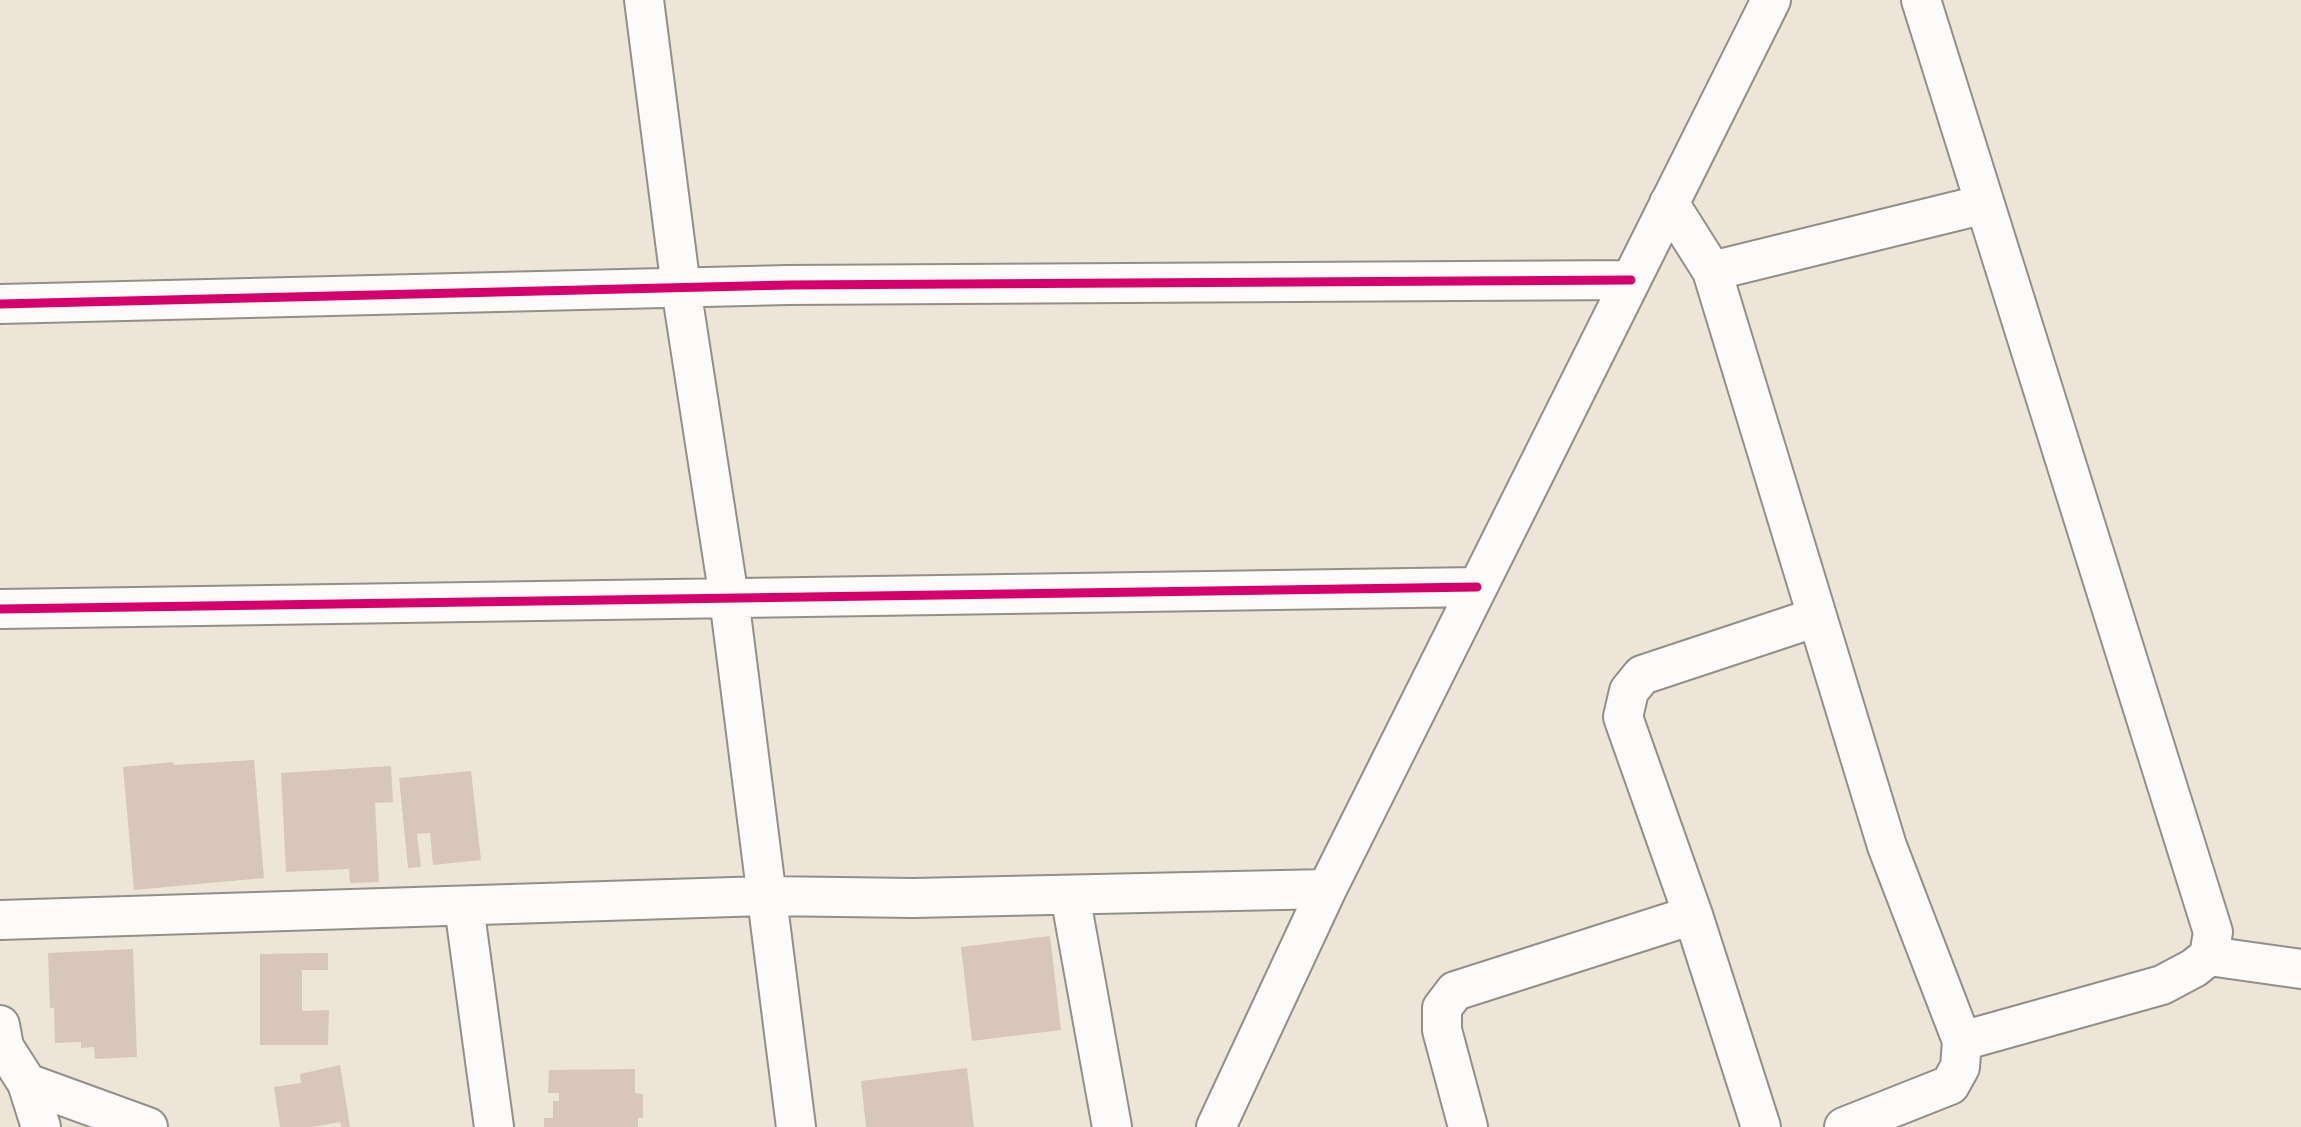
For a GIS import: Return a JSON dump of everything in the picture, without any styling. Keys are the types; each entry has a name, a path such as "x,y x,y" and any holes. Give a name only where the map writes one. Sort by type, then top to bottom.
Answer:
{"street":[{"path":"644,0 681,288 729,598 796,1127"},
{"path":"1216,1127 1327,889 1771,0"},
{"path":"1921,0 2213,932 2209,956 2194,968 2162,985 1962,1041"},
{"path":"1669,203 1712,271 1887,846 1962,1041 1960,1067 1950,1086 1844,1127"},
{"path":"1712,271 1985,204"},
{"path":"0,304 802,285 1631,281"},
{"path":"0,609 1478,587"},
{"path":"1760,1127 1693,915 1623,717 1629,691 1642,675 1817,617"},
{"path":"0,920 765,896 912,898 1327,889"},
{"path":"1070,895 1112,1127"},
{"path":"464,905 494,1127"},
{"path":"1468,1127 1442,1030 1442,1008 1455,991 1693,915"},
{"path":"2209,956 2301,969"},
{"path":"0,1025 4,1048 27,1083 41,1127"},
{"path":"27,1083 148,1127"}],"building":[{"path":"254,760 264,878 134,890 123,767 173,762 174,765"},
{"path":"391,766 393,802 375,803 379,882 350,883 349,869 286,872 281,773"},
{"path":"471,771 481,860 433,865 430,833 417,834 421,867 408,868 399,778"},
{"path":"1050,936 1061,1030 972,1041 961,947"},
{"path":"133,949 137,1057 95,1059 94,1047 81,1048 81,1042 55,1043 54,1008 50,1008 48,953"},
{"path":"328,953 328,970 302,970 302,1011 329,1010 328,1045 260,1045 260,954"},
{"path":"340,1065 350,1127 341,1127 340,1122 312,1127 280,1127 274,1087 301,1083 300,1074"},
{"path":"967,1068 974,1127 866,1127 861,1081"},
{"path":"635,1069 635,1093 643,1094 643,1118 638,1118 638,1127 544,1127 544,1118 553,1118 553,1101 559,1101 559,1093 548,1093 549,1070"}],"cycle path":[{"path":"0,304 788,285 1631,280"},
{"path":"0,609 1477,587"}]}
